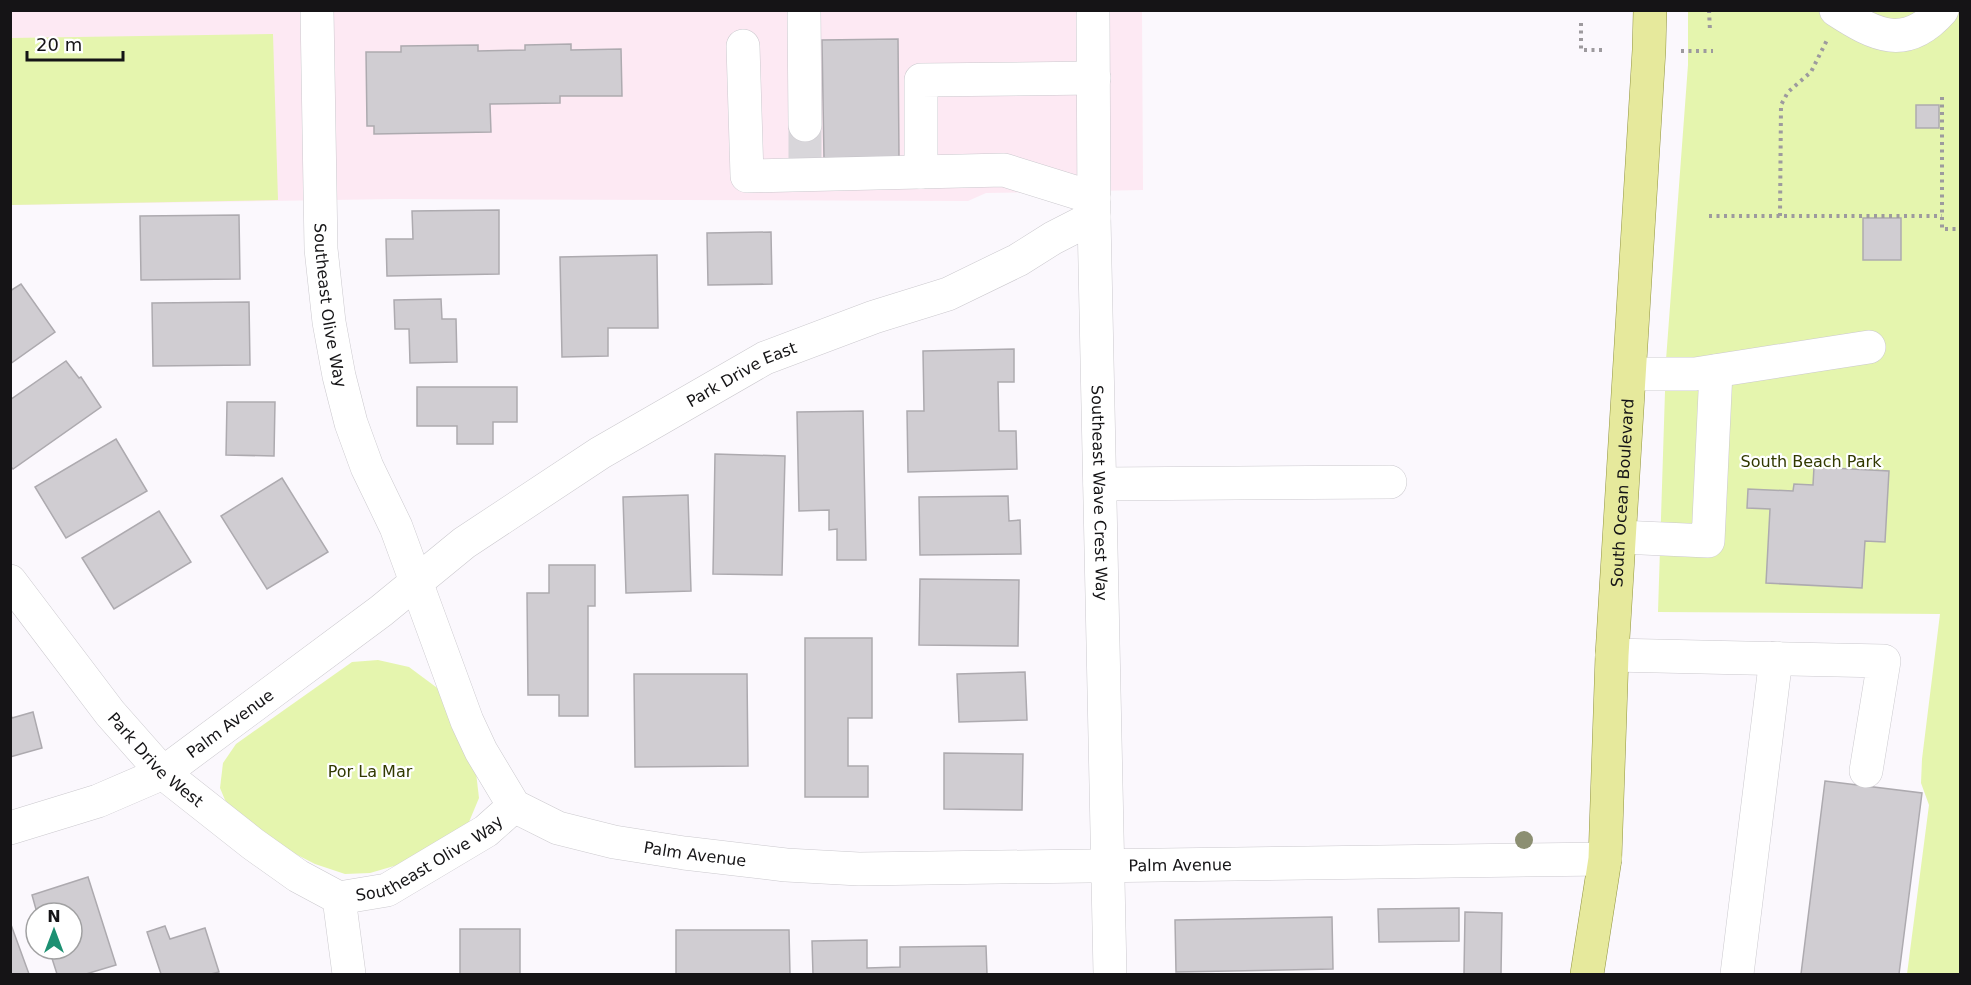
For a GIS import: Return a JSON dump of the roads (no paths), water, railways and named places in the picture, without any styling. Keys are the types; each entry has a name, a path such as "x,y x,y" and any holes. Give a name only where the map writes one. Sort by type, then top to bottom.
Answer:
{"main road":[{"name":"South Ocean Boulevard","path":"1587,975 1605,859 1612,655 1649,62 1650,10"}],"street":[{"name":"Southeast Olive Way","path":"317,10 321,249 329,322 351,423 367,467 396,527 417,583"},
{"path":"804,10 805,125"},
{"name":"Southeast Wave Crest Way","path":"1094,10 1094,207 1110,975"},
{"path":"1838,12 1882,35 1900,36 1924,27 1942,10"},
{"path":"743,46 747,176 805,169 921,172 1005,170 1094,207"},
{"path":"921,172 921,80 1094,78"},
{"name":"Park Drive East","path":"417,583 464,543 581,466 765,358 874,317 948,294 1018,260 1053,238 1094,207"},
{"path":"1630,374 1695,374 1869,347"},
{"path":"1620,537 1708,541 1716,371"},
{"path":"1100,484 1390,482"},
{"name":"Park Drive West","path":"10,581 110,713 163,773 289,870 339,898"},
{"name":"Palm Avenue","path":"10,828 98,801 163,773 417,583"},
{"path":"417,583 467,721 481,751 514,806"},
{"path":"1612,655 1884,661 1866,771"},
{"path":"1737,975 1776,658"},
{"name":"Southeast Olive Way","path":"339,898 387,890 486,831 514,806"},
{"name":"Palm Avenue","path":"514,806 558,828 614,842 786,865 859,869 1605,859"},
{"path":"339,898 350,975"}],"tunnel":[{"path":"805,125 805,164"}],"park label":[{"name":"South Beach Park","path":"1811,461"},
{"name":"Por La Mar","path":"370,771"}]}
